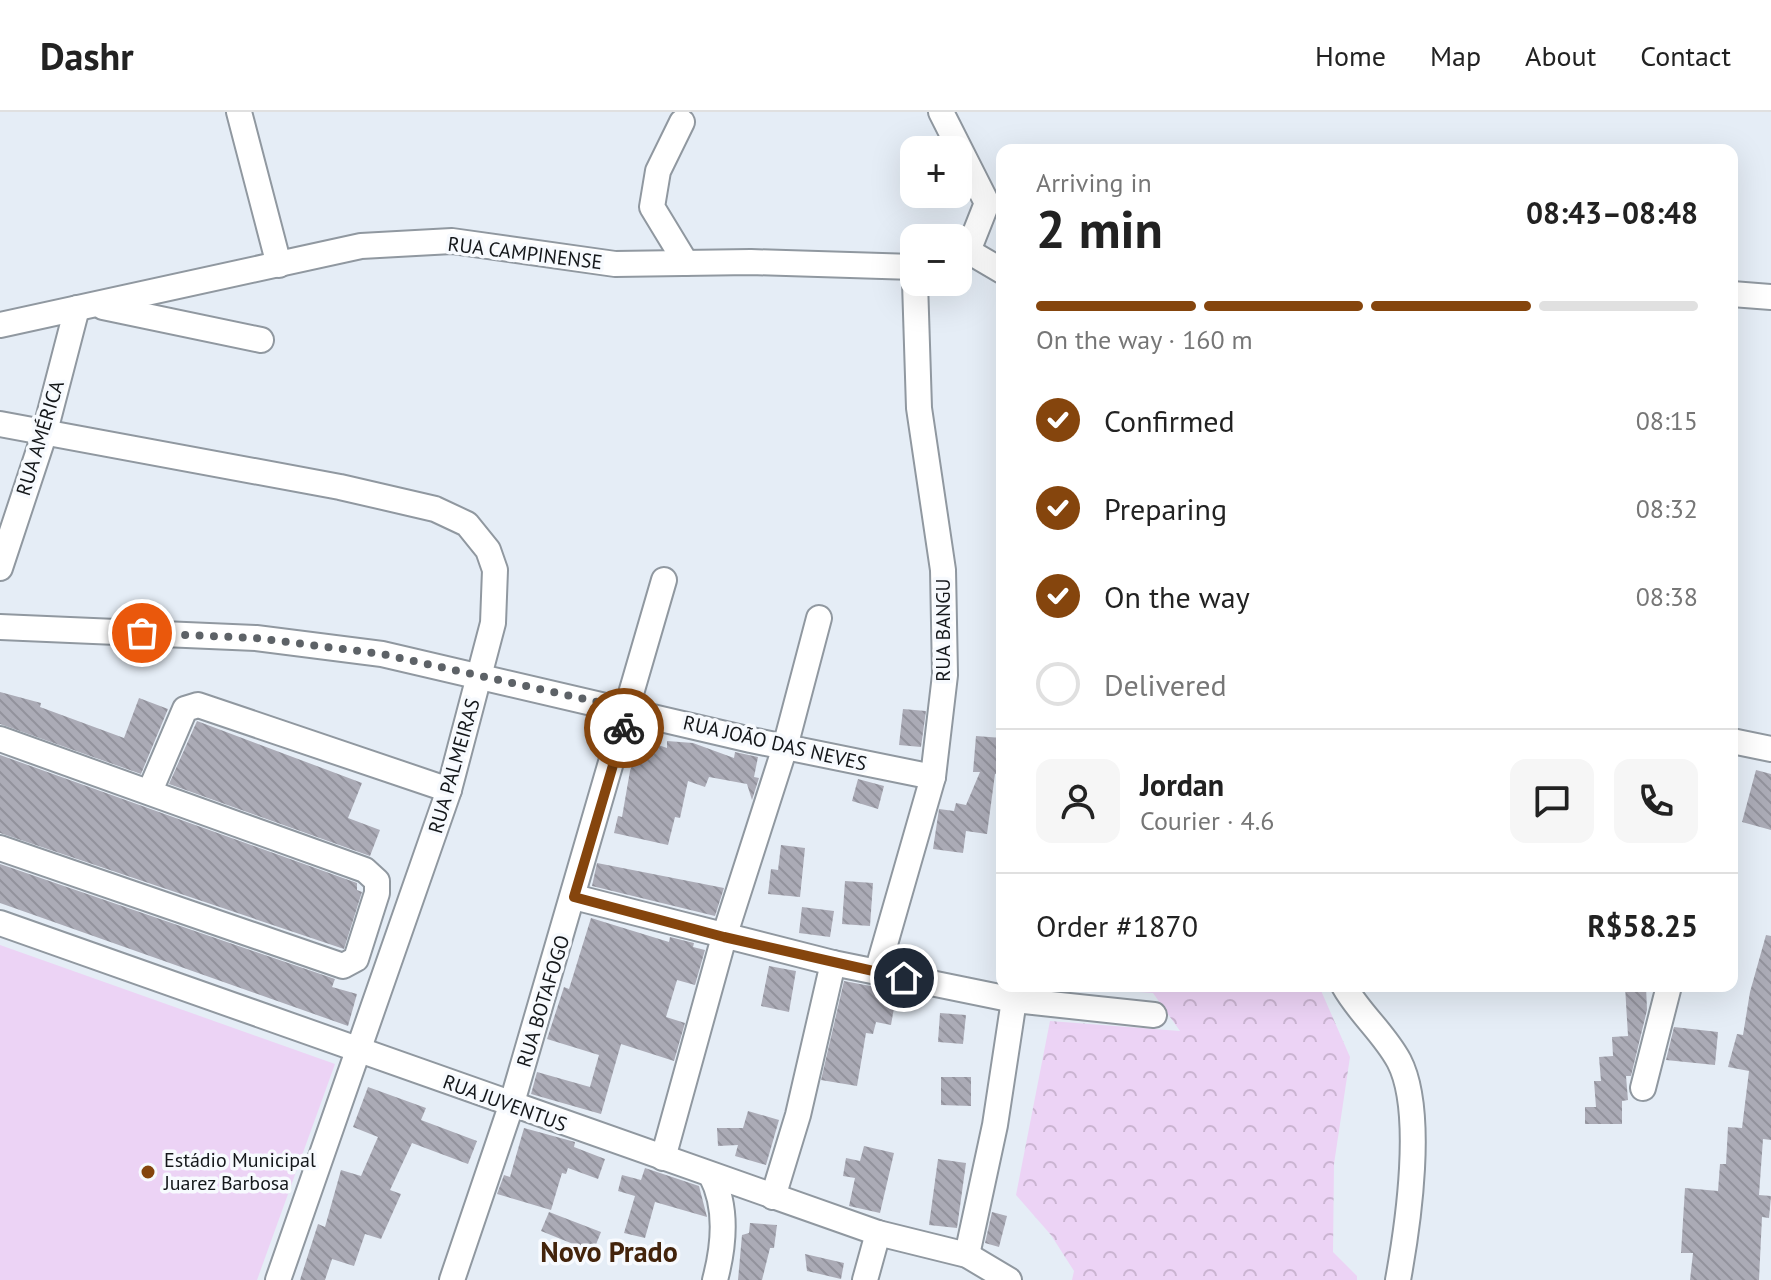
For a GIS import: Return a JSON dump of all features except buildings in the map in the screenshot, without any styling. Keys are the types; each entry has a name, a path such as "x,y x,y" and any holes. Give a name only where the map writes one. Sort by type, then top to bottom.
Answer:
{"street":[{"path":"239,112 279,265"},
{"path":"941,112 995,201 972,239"},
{"path":"682,122 658,171 652,207 686,263"},
{"name":"RUA CAMPINENSE","path":"0,325 361,246 452,241 615,264 900,267"},
{"path":"972,258 996,268"},
{"path":"1738,294 1771,297"},
{"name":"RUA BANGU","path":"877,972 933,777 945,675 943,570 921,423 916,296"},
{"path":"85,306 261,340"},
{"name":"RUA AMÉRICA","path":"0,568 85,306"},
{"name":"RUA PALMEIRAS","path":"0,424 44,435 340,487 435,509 467,524 488,550 495,570 493,623 449,790 278,1280"},
{"name":"RUA BOTAFOGO","path":"452,1280 511,1106 629,709 664,580"},
{"path":"663,1158 724,937 785,747 819,618"},
{"name":"RUA JOÃO DAS NEVES","path":"0,627 256,638 382,654 785,747 933,777"},
{"path":"150,791 185,709 198,705 449,790"},
{"path":"0,739 150,791 373,875 377,881 377,893 356,959 343,966 0,848"},
{"path":"1738,742 1771,749"},
{"path":"574,897 833,963 1014,1000 1154,1015"},
{"name":"RUA JUVENTUS","path":"0,923 773,1197 878,1233 967,1255 1009,1280"},
{"path":"773,1197 798,1115 833,963"},
{"path":"1349,992 1401,1064 1408,1094 1413,1155 1398,1280"},
{"path":"1643,1088 1667,992"},
{"path":"967,1255 995,1125 1014,1000"},
{"path":"711,1175 723,1208 721,1260 715,1280"},
{"path":"865,1280 878,1233"}],"green space":[{"name":"Estádio Municipal Juarez Barbosa","path":"0,945 335,1064 257,1280 0,1280"},
{"path":"1139,992 1322,992 1350,1057 1334,1164 1333,1252 1357,1276 1357,1280 1072,1280 1074,1271 1051,1235 1016,1195 1050,1021 1180,1031 1153,993"}],"way so far":[{"path":"142,633 256,638 382,654 629,709 624,728"}],"place":[{"name":"Estádio Municipal Juarez Barbosa","path":"148,1172"}],"district":[{"name":"Novo Prado","path":"609,1252"}],"route":[{"path":"624,728 574,897 724,937 904,978"}]}
